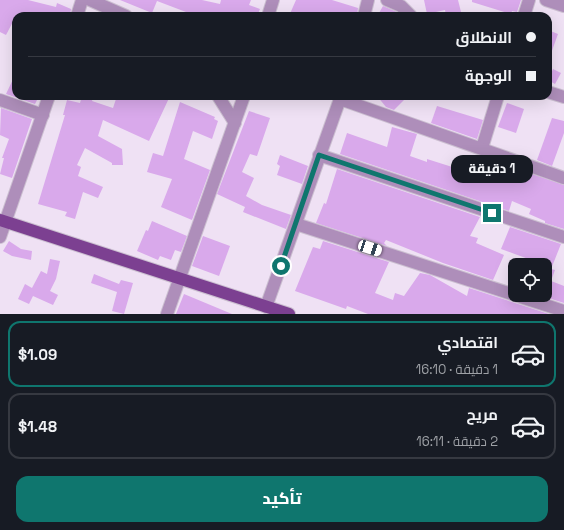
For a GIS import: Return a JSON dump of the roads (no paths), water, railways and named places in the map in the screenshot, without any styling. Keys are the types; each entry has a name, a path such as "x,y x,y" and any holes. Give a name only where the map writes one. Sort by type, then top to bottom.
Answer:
{"main road":[{"path":"3,221 289,314"}],"street":[{"path":"78,12 82,0"},
{"path":"90,0 117,12"},
{"path":"269,12 273,0"},
{"path":"365,12 368,0"},
{"path":"387,0 401,6 407,12"},
{"path":"525,12 529,0"},
{"path":"546,0 564,6"},
{"path":"552,93 564,97"},
{"path":"0,100 43,115"},
{"path":"0,237 3,221 48,100"},
{"path":"221,100 235,123"},
{"path":"167,314 243,100"},
{"path":"266,307 319,155 340,100"},
{"path":"347,100 564,178"},
{"path":"482,148 497,100"},
{"path":"319,155 564,237"},
{"path":"296,224 564,311"}]}
